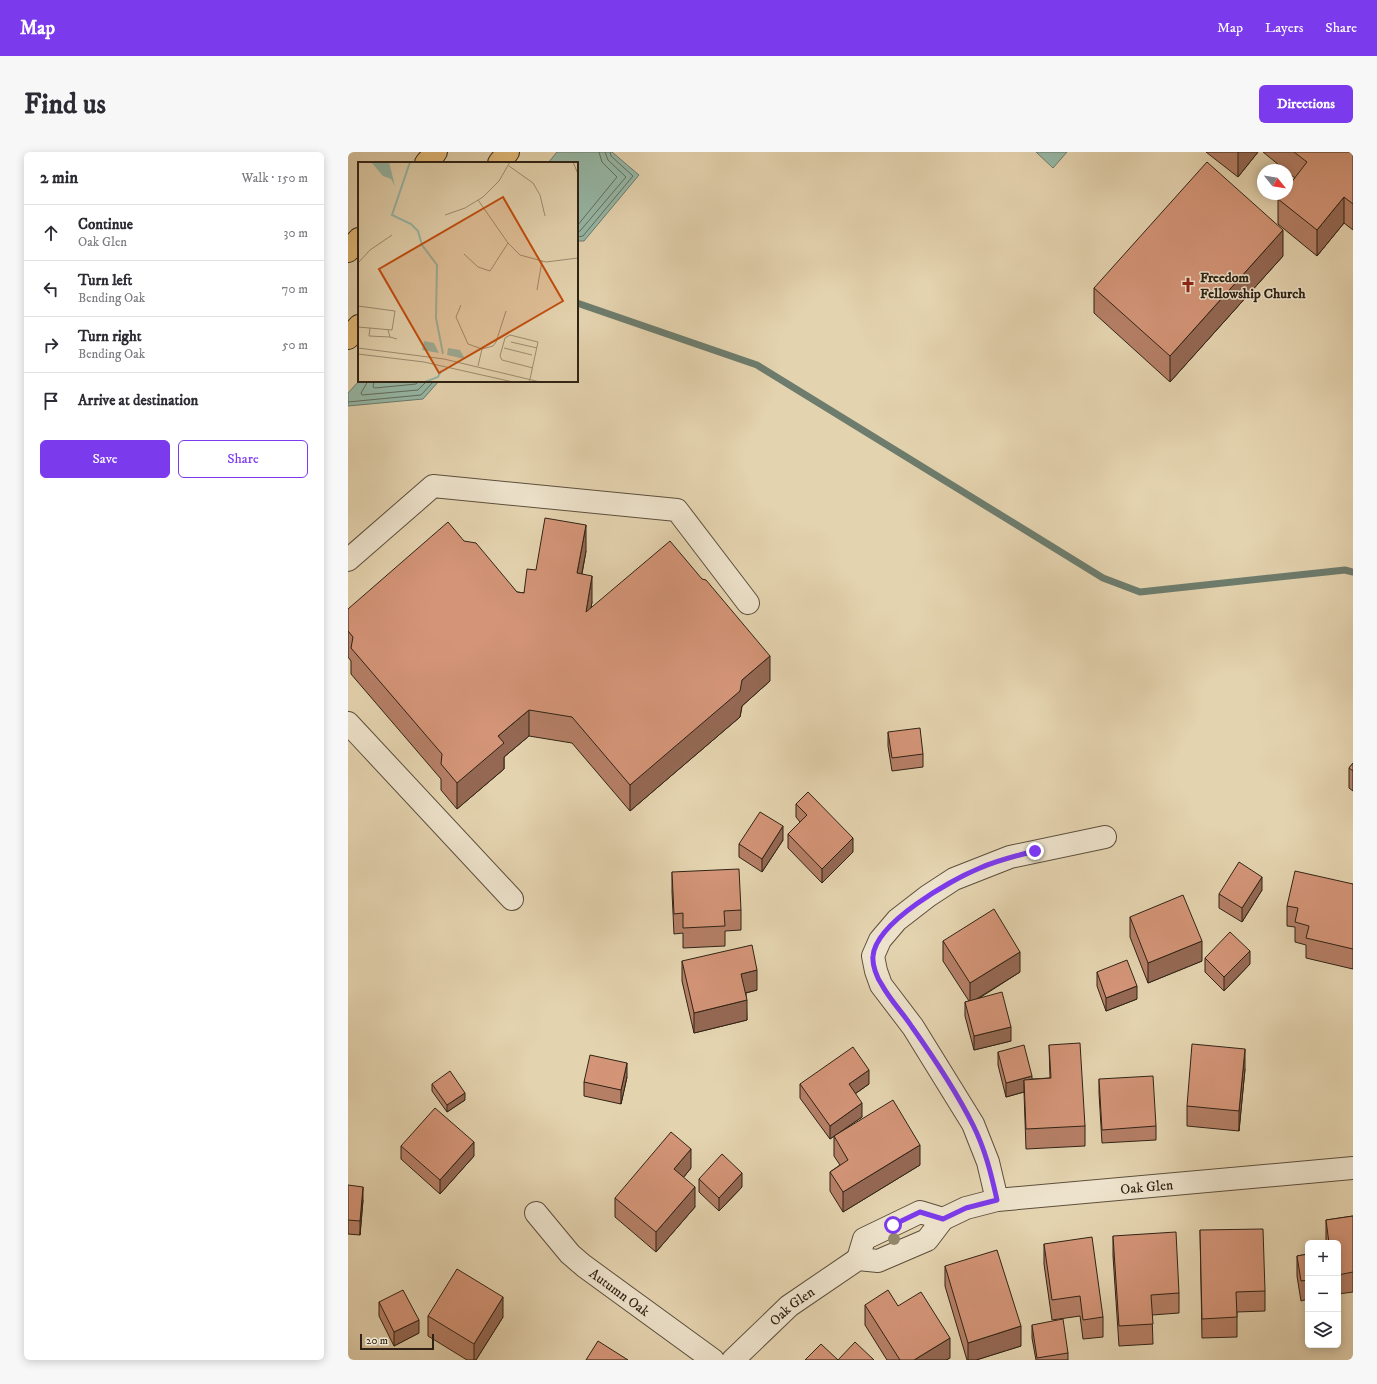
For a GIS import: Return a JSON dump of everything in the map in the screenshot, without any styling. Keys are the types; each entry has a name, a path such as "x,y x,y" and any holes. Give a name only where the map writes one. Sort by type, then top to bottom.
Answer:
{"main road":[{"path":"427,162 436,152"},
{"path":"500,162 508,152"},
{"path":"348,251 358,240"},
{"path":"348,338 358,327"}],"street":[{"path":"348,560 433,486 677,510 748,603"},
{"path":"348,723 512,899"},
{"path":"997,1200 988,1162 973,1124 913,1027 881,985 873,956 880,940 893,924 928,896 954,879 1010,857 1105,838"},
{"name":"Oak Glen","path":"732,1360 789,1306 858,1260 864,1239 920,1212 943,1219 966,1208 997,1200 1353,1168"},
{"name":"Autumn Oak","path":"536,1213 570,1254 584,1266 714,1360"}],"water":[{"path":"557,152 612,152 639,175 584,241 578,241 578,162 549,162"},
{"path":"1036,152 1067,152 1053,168"},
{"path":"358,382 438,382 423,399 348,406 348,393"}],"building":[{"path":"1294,152 1353,152 1353,204 1344,197 1317,230 1279,200 1293,200 1293,180 1307,162"},
{"name":"Freedom Fellowship Church","path":"1207,162 1283,230 1170,356 1094,288"},
{"path":"545,518 586,525 577,573 592,576 586,612 670,541 702,579 706,580 770,656 742,680 740,691 630,785 572,717 529,710 498,736 504,743 457,783 441,764 442,754 351,648 353,637 348,631 348,609 448,522 464,541 476,543 517,592 524,593 527,569 536,570"},
{"path":"920,728 923,754 892,758 888,732"},
{"path":"1353,763 1353,771 1349,768"},
{"path":"808,792 853,838 822,869 788,834 807,815 796,804"},
{"path":"760,812 783,826 762,859 739,844"},
{"path":"1239,862 1262,877 1242,908 1219,894"},
{"path":"739,869 741,910 724,911 725,926 683,928 683,913 674,914 672,872"},
{"path":"1295,871 1353,884 1353,949 1306,938 1309,926 1295,922 1298,908 1287,906"},
{"path":"1183,895 1202,941 1148,963 1130,917"},
{"path":"994,909 1020,952 970,983 943,941"},
{"path":"1230,932 1250,951 1224,977 1205,958"},
{"path":"752,945 757,970 741,974 747,1000 694,1013 682,961"},
{"path":"1127,960 1137,986 1106,998 1097,972"},
{"path":"1002,992 1011,1027 974,1036 965,1002"},
{"path":"1080,1043 1085,1126 1026,1129 1024,1080 1051,1078 1049,1045"},
{"path":"1192,1044 1245,1049 1239,1111 1187,1106"},
{"path":"1024,1045 1032,1076 1006,1083 998,1052"},
{"path":"853,1047 869,1070 849,1084 862,1103 830,1126 800,1084"},
{"path":"590,1055 627,1063 621,1090 584,1082"},
{"path":"450,1071 465,1093 447,1105 432,1084"},
{"path":"1153,1076 1156,1126 1102,1130 1099,1079"},
{"path":"893,1100 920,1145 843,1192 830,1172 848,1160 834,1136"},
{"path":"435,1108 474,1142 440,1180 401,1146"},
{"path":"671,1132 691,1149 674,1169 695,1187 656,1232 615,1198"},
{"path":"722,1154 742,1173 719,1198 699,1179"},
{"path":"348,1185 363,1187 360,1221 348,1220"},
{"path":"1353,1216 1353,1272 1341,1274 1341,1240 1329,1240 1326,1220"},
{"path":"1263,1229 1265,1291 1236,1292 1237,1317 1202,1319 1200,1230"},
{"path":"1176,1232 1179,1293 1151,1295 1153,1324 1119,1326 1113,1236"},
{"path":"1092,1237 1103,1317 1083,1320 1080,1296 1052,1300 1044,1244"},
{"path":"997,1250 1021,1326 968,1343 945,1266"},
{"path":"1305,1255 1305,1280 1301,1281 1297,1256"},
{"path":"457,1269 503,1297 474,1344 428,1316"},
{"path":"403,1290 419,1320 394,1332 379,1302"},
{"path":"888,1290 898,1306 921,1292 950,1338 914,1360 900,1360 865,1305"},
{"path":"1063,1319 1068,1353 1037,1358 1032,1325"},
{"path":"598,1341 628,1360 586,1360"},
{"path":"855,1342 874,1360 838,1360"},
{"path":"821,1344 838,1360 805,1360"}],"waterway":[{"path":"578,303 757,365 1103,578 1140,592 1345,570 1353,572"}],"place":[{"name":"Freedom Fellowship Church","path":"1188,285"}],"route":[{"path":"893,1225 920,1212 943,1219 966,1208 997,1200 988,1162 982,1143 973,1124 913,1027 881,985 873,956 880,940 897,920 928,896 954,879 981,867 1010,857 1035,851"}]}
